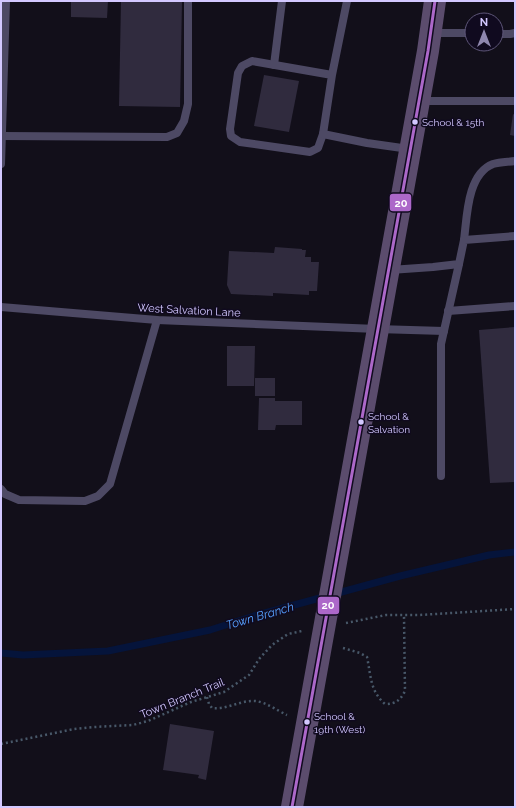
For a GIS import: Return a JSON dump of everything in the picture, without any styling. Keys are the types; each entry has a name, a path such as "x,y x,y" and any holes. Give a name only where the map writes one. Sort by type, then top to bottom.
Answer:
{"main road":[{"path":"292,807 306,725 312,636 346,501 410,149 435,1"}],"lane":[{"path":"1,164 6,1"},
{"path":"2,136 167,137 177,133 184,121 188,104 188,1"},
{"path":"274,65 282,1"},
{"path":"332,75 252,62 242,66 238,73 230,129 231,136 240,142 310,152 318,148 323,134 332,75 347,1"},
{"path":"430,33 464,33"},
{"path":"504,34 515,33"},
{"path":"418,101 515,101"},
{"path":"323,134 367,143 410,149"},
{"path":"441,476 441,344 464,240 470,195 478,175 492,165 515,161"},
{"path":"464,240 515,236"},
{"path":"388,270 459,264"},
{"path":"448,311 515,306"},
{"name":"West Salvation Lane","path":"1,308 157,320 444,331"},
{"path":"1,489 5,494 19,500 85,501 98,496 110,484 157,320"}],"path":[{"path":"341,624 386,615 515,609"},
{"path":"312,636 360,653 367,657 374,690 378,698 385,704 394,704 401,699 405,691 404,615"},
{"name":"Town Branch Trail","path":"1,744 74,729 94,726 133,725 148,721 191,702 224,692 249,675 259,659 272,645 288,634 312,636"},
{"path":"207,697 212,708 219,709 250,702 262,703 306,725"}],"building":[{"path":"71,1 108,1 107,18 71,17"},
{"path":"121,1 182,1 180,107 119,106"},
{"path":"264,75 299,81 289,132 254,126"},
{"path":"513,114 515,115 515,136 510,135"},
{"path":"275,247 306,250 305,257 311,257 311,262 319,262 317,291 309,291 309,295 273,293 273,296 231,294 227,285 229,251 274,253"},
{"path":"515,327 515,482 490,483 479,330"},
{"path":"227,346 255,346 254,386 227,386"},
{"path":"255,378 275,378 275,396 255,396"},
{"path":"259,398 275,398 275,401 302,401 302,425 276,425 275,430 258,430"},
{"path":"170,724 214,731 206,780 198,778 199,775 163,770"}],"waterway":[{"name":"Town Branch","path":"1,653 23,655 108,651 210,630 254,616 400,576 489,555 515,552"}],"transit line":[{"name":"20","path":"292,807 428,51 435,1"}],"place":[{"name":"School & 15th","path":"415,122"},
{"name":"School & Salvation","path":"361,422"},
{"name":"School & 19th (West)","path":"307,722"}]}
